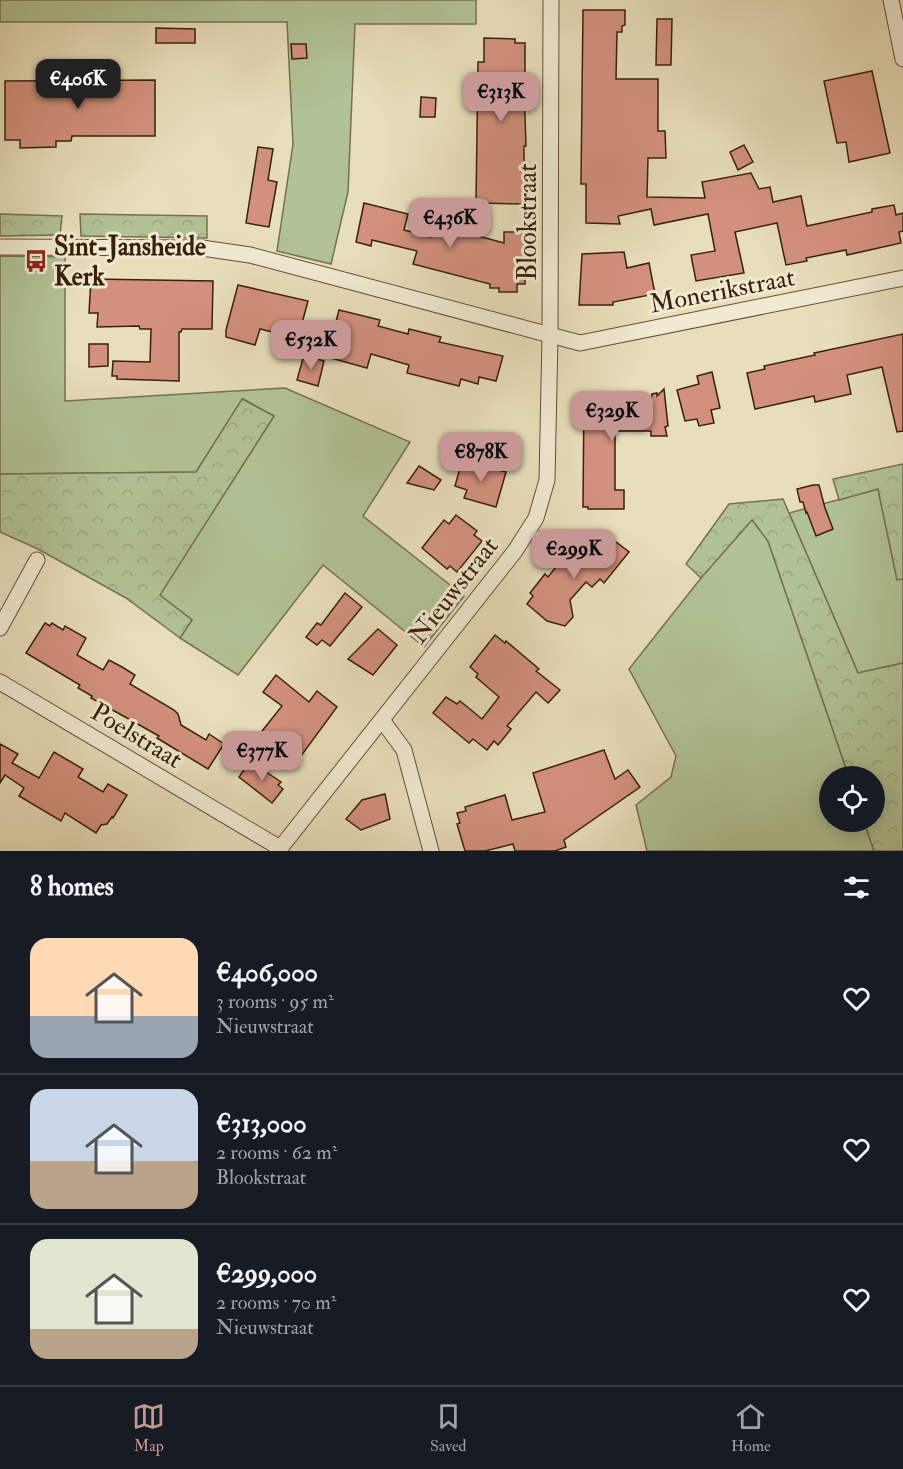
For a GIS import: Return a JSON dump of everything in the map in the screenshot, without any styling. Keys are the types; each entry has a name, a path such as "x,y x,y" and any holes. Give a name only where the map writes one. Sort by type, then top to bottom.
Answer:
{"street":[{"name":"Blookstraat","path":"550,336 551,0"},
{"path":"891,0 903,59"},
{"path":"0,247 202,248 250,255 550,336"},
{"name":"Monerikstraat","path":"550,336 580,343 903,278"},
{"name":"Nieuwstraat","path":"279,850 515,551 536,518 547,480 550,336"},
{"path":"0,628 37,560"},
{"name":"Poelstraat","path":"0,682 279,850"},
{"path":"382,720 404,750 431,851"}],"green space":[{"path":"0,0 476,0 476,24 355,24 348,192 331,264 277,251 293,144 287,22 0,22"},
{"path":"0,214 62,216 60,235 0,236"},
{"path":"80,214 207,216 207,238 81,236"},
{"path":"0,256 65,257 65,401 285,388 410,442 363,516 464,596 424,647 323,565 238,675 180,638 192,620 159,595 274,416 243,399 196,472 0,474"},
{"path":"242,399 274,416 160,595 192,620 180,638 126,598 38,549 0,532 0,474 196,472"},
{"path":"903,464 903,579 897,580 878,489 839,500 833,479"},
{"path":"878,489 897,579 903,579 903,663 858,673 789,513"},
{"path":"783,499 858,673 903,663 903,851 874,851 867,832 885,832 885,766 845,766 768,541 752,520 701,578 686,564 729,504"},
{"path":"752,519 768,541 845,766 819,766 819,832 867,832 874,851 647,851 636,805 671,777 676,756 629,669 701,578"}],"building":[{"path":"583,10 625,10 625,25 622,26 622,32 617,32 616,79 658,79 658,131 665,131 666,158 648,158 647,197 705,198 702,182 751,173 759,189 770,187 773,202 801,196 807,226 894,205 896,215 903,213 903,231 899,232 901,243 847,255 846,250 806,258 807,261 786,265 777,223 735,232 744,273 696,281 691,255 715,251 708,214 654,225 651,209 618,216 620,224 586,223 586,184 581,184"},
{"path":"657,19 672,19 671,65 656,65"},
{"path":"156,28 195,29 195,43 156,43"},
{"path":"484,38 515,39 515,43 525,43 524,180 526,204 476,203 478,62 484,62"},
{"path":"291,44 306,44 307,58 292,59"},
{"path":"872,71 890,153 849,162 846,142 837,143 824,81"},
{"path":"155,80 155,136 72,136 71,141 56,141 56,147 20,148 20,140 5,140 5,81"},
{"path":"421,97 436,98 435,117 420,117"},
{"path":"744,145 753,162 738,170 730,152"},
{"path":"258,147 273,149 268,180 277,182 269,227 246,223"},
{"path":"364,203 408,214 404,230 431,237 434,224 504,243 504,232 525,232 525,284 517,284 517,292 499,292 499,288 490,288 490,284 413,264 417,251 372,240 371,246 356,242"},
{"path":"624,252 627,268 649,263 655,294 613,302 613,305 579,305 582,254"},
{"path":"91,279 213,281 212,329 182,329 179,332 179,381 117,379 117,376 112,376 113,361 150,362 151,329 140,329 139,326 97,327 98,313 89,313"},
{"path":"238,285 308,301 298,338 260,329 255,345 226,337"},
{"path":"339,310 380,320 378,326 408,334 409,329 441,337 439,342 503,356 496,381 479,377 478,384 461,379 459,386 407,373 409,365 371,354 367,368 327,357"},
{"path":"903,334 903,431 897,432 882,367 847,375 851,394 815,402 814,396 755,409 747,373 765,369 764,366 815,355 814,353"},
{"path":"89,344 108,344 108,366 89,367"},
{"path":"304,355 324,361 318,386 297,380"},
{"path":"712,372 720,408 711,410 714,423 699,426 697,419 685,421 677,390 699,384 697,376"},
{"path":"664,389 667,436 651,436 651,431 615,431 615,490 624,490 624,509 583,507 584,392 626,393 626,424 651,401 652,394 657,393 657,396"},
{"path":"462,461 506,472 496,507 464,498 467,490 455,486"},
{"path":"419,466 441,480 434,490 407,483"},
{"path":"819,485 833,529 816,536 803,502 800,502 797,489"},
{"path":"456,515 477,531 474,535 482,541 457,572 450,566 447,569 422,548 444,520 449,524"},
{"path":"607,535 629,552 604,583 600,579 592,587 586,582 570,600 573,617 565,626 547,621 527,604 533,596 530,593 545,574 548,577 573,546 589,559"},
{"path":"345,593 362,607 330,646 322,640 317,645 306,637 317,623 321,625"},
{"path":"45,623 50,626 52,623 63,630 65,626 86,638 77,655 103,670 109,660 122,667 135,675 130,684 174,710 178,714 181,725 206,740 209,734 224,744 208,769 157,738 159,736 91,698 92,696 78,688 80,685 26,653"},
{"path":"378,629 397,645 373,675 348,659"},
{"path":"495,635 505,643 506,641 539,669 536,671 560,690 548,703 536,692 507,726 511,729 498,745 494,741 487,750 473,739 469,743 433,713 446,697 457,704 460,701 482,719 499,697 476,677 478,674 470,667"},
{"path":"276,675 309,702 317,691 337,707 295,764 259,735 282,706 263,692"},
{"path":"0,744 18,754 12,763 39,778 54,752 83,769 78,777 103,792 108,784 127,795 113,818 107,824 101,825 96,833 65,813 61,821 19,796 24,788 5,775 0,783"},
{"path":"604,750 615,779 628,770 640,787 564,840 566,847 555,851 515,851 513,844 485,851 465,851 457,824 460,823 457,813 466,811 465,807 505,795 512,820 545,812 533,773"},
{"path":"250,761 281,782 278,785 283,789 272,803 239,777"},
{"path":"385,794 390,819 361,830 346,819 362,800"}],"place":[{"name":"Sint-Jansheide Kerk","path":"36,261"}]}
